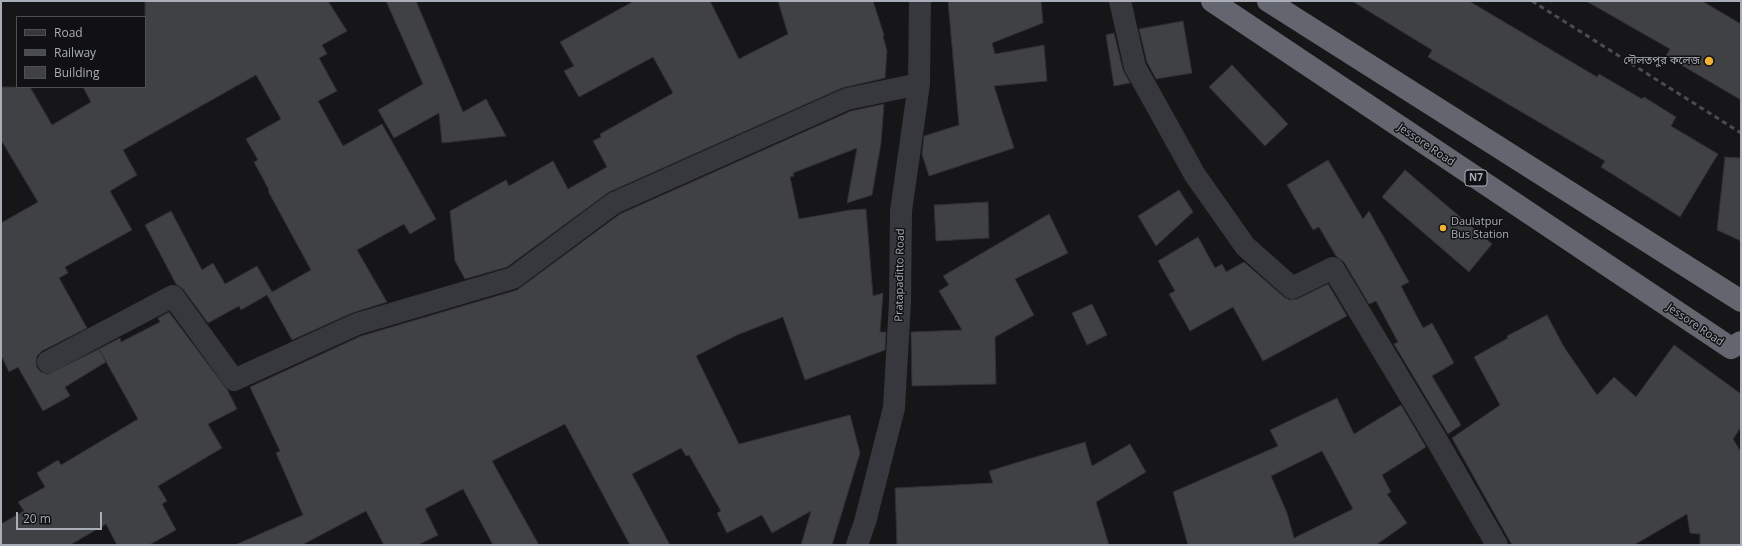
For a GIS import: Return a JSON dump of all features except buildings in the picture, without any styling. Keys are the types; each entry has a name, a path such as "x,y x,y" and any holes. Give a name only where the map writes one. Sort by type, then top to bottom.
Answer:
{"highway":[{"name":"Jessore Road","path":"1212,1 1731,348 1741,342"},
{"path":"1268,1 1741,301"}],"street":[{"name":"Pratapaditto Road","path":"857,545 865,522 894,408 900,302 901,211 919,84 920,1"},
{"path":"1120,1 1135,67 1195,175 1245,246 1292,288 1333,268 1439,444 1497,545"},
{"path":"48,362 173,296 234,380 357,324 513,278 614,203 847,99 919,84"}],"railway":[{"path":"1532,1 1741,133"}],"place":[{"name":"দৌলতপুর কলেজ","path":"1709,61"},
{"name":"Daulatpur Bus Station","path":"1443,228"}]}
